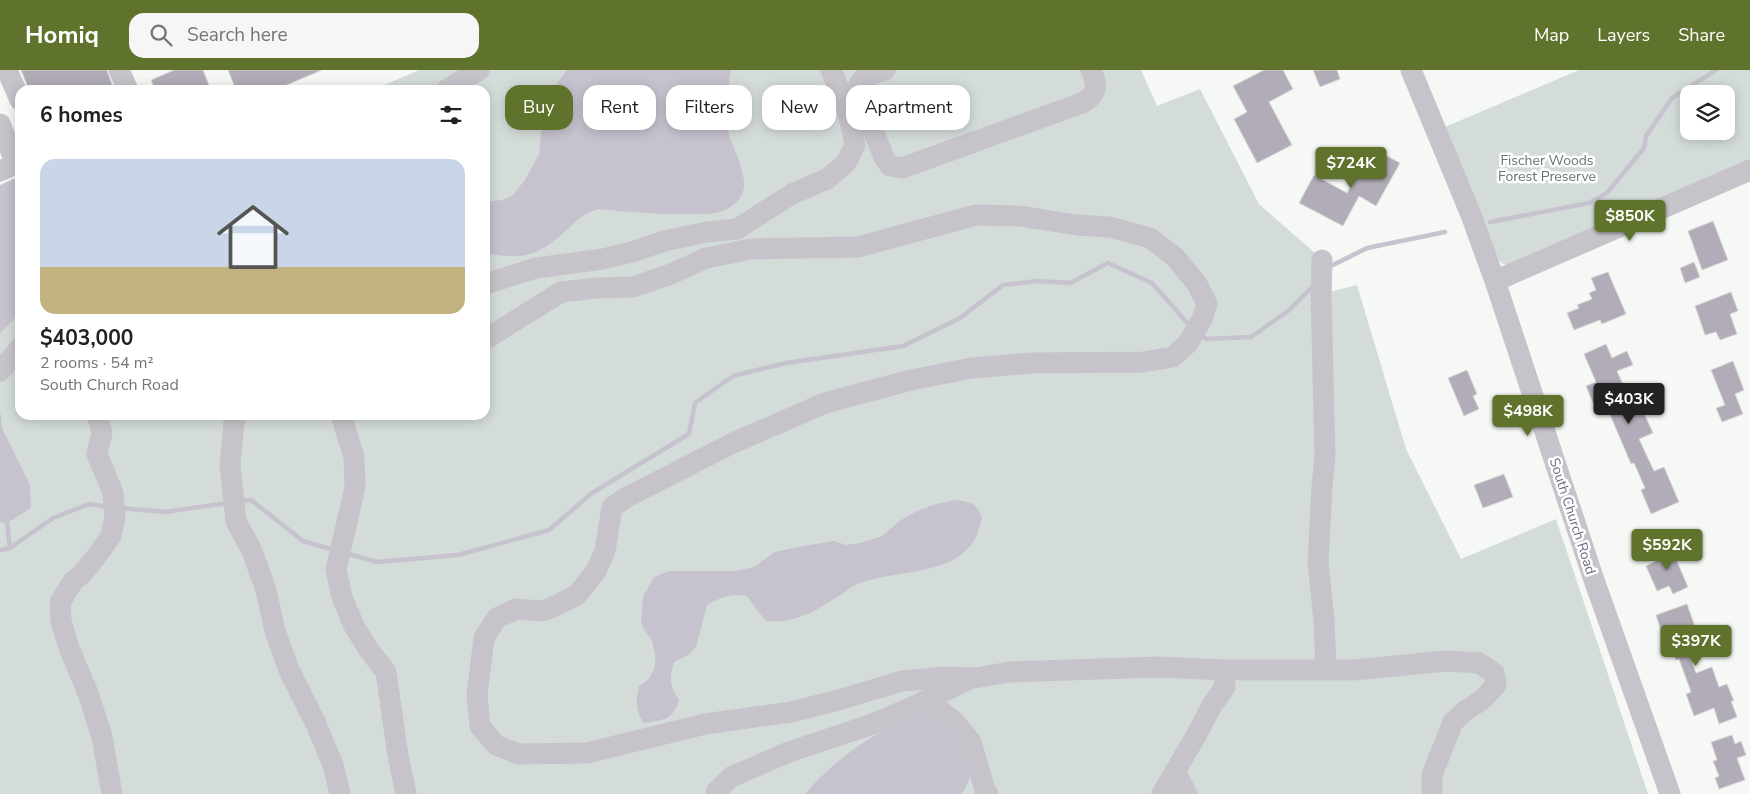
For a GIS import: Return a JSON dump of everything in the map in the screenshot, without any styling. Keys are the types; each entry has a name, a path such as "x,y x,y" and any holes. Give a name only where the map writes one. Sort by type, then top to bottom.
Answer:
{"street":[{"path":"7,70 15,88"},
{"path":"120,70 126,85"},
{"path":"454,85 479,70"},
{"path":"490,282 536,268 603,260 664,241 708,232 737,229 792,194 827,179 846,163 855,145 846,108 831,70"},
{"path":"885,70 862,80 858,85 858,93 885,159 890,166 896,168 910,166 1082,102 1094,93 1096,86 1091,70"},
{"name":"South Church Road","path":"1411,70 1471,215 1495,281 1592,571 1670,794"},
{"path":"0,124 15,162"},
{"path":"0,171 15,164"},
{"path":"1495,281 1748,176"},
{"path":"490,335 561,292 633,287 671,274 706,258 751,249 858,247 976,215 1020,216 1078,225 1110,227 1150,238 1175,257 1198,284 1207,304 1195,330 1173,357 1143,362 1033,363 972,368 911,380 825,403 724,447 627,496 612,507 605,551 596,572 577,595 541,611 516,609 496,618 484,638 477,695 480,726 496,745 518,754 587,753 705,724 791,712 902,681 945,677 971,678 1010,672 1094,668 1354,670 1446,661 1479,663 1494,673 1496,685 1484,699 1453,722 1432,775 1432,794"},
{"path":"1322,260 1321,294 1326,457 1322,486 1318,563 1324,620 1326,670"},
{"path":"0,370 15,354"},
{"path":"0,377 15,376"},
{"path":"98,420 102,433 98,454 114,507 111,536 81,575 74,580 60,602 60,621 88,693 102,737 112,794"},
{"path":"235,420 230,465 236,521 252,551 266,590 276,631 289,670 316,724 333,765 340,794"},
{"path":"343,420 354,457 355,487 336,570 342,597 354,626 386,672 398,756 406,794"},
{"path":"1162,794 1212,705 1225,687 1224,670"},
{"path":"716,794 731,776 789,752 870,725 916,706 971,678"},
{"path":"916,706 938,709 955,722 971,742 985,790 988,794"},
{"path":"1175,771 1187,794"}],"green space":[{"path":"419,70 1141,70 1157,106 1200,89 1259,204 1315,253 1317,295 1357,285 1406,449 1461,559 1556,519 1648,794 0,794 0,252 15,245 15,420 490,420 490,85 384,85"},
{"name":"Fischer Woods Forest Preserve","path":"1579,70 1750,70 1750,165 1513,266 1503,264 1495,257 1445,127"}],"shaded area":[{"path":"567,70 731,70 729,85 666,85 666,130 728,130 741,166 744,187 739,199 726,210 706,214 656,214 599,209 583,216 550,244 532,254 512,256 490,254 490,201 512,196 525,180 539,154 541,130 573,130 573,85 556,85"},
{"path":"15,178 15,318 0,333 0,185"},
{"path":"0,408 2,428 30,485 31,508 7,523 0,522"},
{"path":"956,500 972,504 978,509 982,517 978,532 971,546 952,560 939,566 866,581 853,586 814,611 786,620 766,621 747,596 736,595 726,597 707,605 696,647 688,655 674,662 671,682 679,700 677,707 666,718 657,721 644,723 641,719 637,701 639,686 649,679 655,667 655,653 652,641 643,628 641,620 643,597 654,577 669,571 735,571 754,567 775,552 834,541 846,545 860,543 882,536 901,520 917,511 936,504"},
{"path":"912,716 934,716 963,743 970,769 969,780 961,794 805,794 854,749 882,731"}],"building":[{"path":"21,70 107,70 112,85 27,85"},
{"path":"174,70 203,70 209,85 153,85 151,80"},
{"path":"228,70 322,70 287,85 234,85"},
{"path":"1264,70 1283,70 1293,89 1269,102 1292,145 1257,163 1234,119 1247,112 1233,86"},
{"path":"1313,70 1337,70 1340,79 1320,87"},
{"path":"1372,148 1400,163 1376,206 1359,196 1343,226 1299,203 1314,175 1347,193"},
{"path":"1713,221 1728,260 1702,270 1688,231"},
{"path":"1694,262 1700,277 1685,283 1680,268"},
{"path":"1608,272 1626,314 1602,324 1600,320 1574,330 1567,313 1579,308 1577,305 1592,299 1589,293 1596,290 1591,278"},
{"path":"1731,292 1738,311 1730,314 1737,334 1720,340 1716,332 1705,335 1695,306"},
{"path":"1606,344 1612,358 1627,351 1633,365 1617,371 1636,415 1643,411 1653,433 1639,439 1654,471 1664,467 1679,502 1651,514 1641,490 1645,488 1634,463 1631,464 1603,398 1593,403 1586,386 1596,382 1584,354"},
{"path":"1733,361 1744,390 1735,394 1743,414 1722,422 1716,408 1725,405 1711,370"},
{"path":"1467,370 1477,394 1473,396 1479,409 1464,416 1448,378"},
{"path":"1504,474 1513,497 1483,508 1474,485"},
{"path":"1670,545 1688,587 1673,594 1669,586 1657,591 1646,566 1658,560 1654,551"},
{"path":"1687,604 1699,638 1685,643 1696,673 1712,667 1719,687 1727,684 1734,701 1731,701 1737,717 1719,724 1714,708 1694,716 1686,694 1691,692 1679,659 1676,660 1664,630 1661,631 1656,615"},
{"path":"1732,735 1735,744 1741,741 1746,755 1737,758 1745,780 1719,789 1715,778 1719,776 1713,761 1717,760 1711,742"}],"waterway":[{"path":"1490,222 1589,203 1607,193 1644,148 1646,136 1672,98 1716,70"},
{"path":"1333,265 1367,248 1445,232"},
{"path":"345,553 377,562 458,555 549,530 592,493 689,434 695,403 733,376 786,363 903,346 960,318 1003,285 1037,281 1070,283 1108,263 1152,283 1190,326"},
{"path":"1200,334 1206,339 1251,337 1288,311 1310,289"},
{"path":"241,501 251,500 303,541 335,550"},
{"path":"119,508 165,512 228,503"},
{"path":"10,548 53,518 89,504 109,507"},
{"path":"0,550 10,548 7,523"}]}
